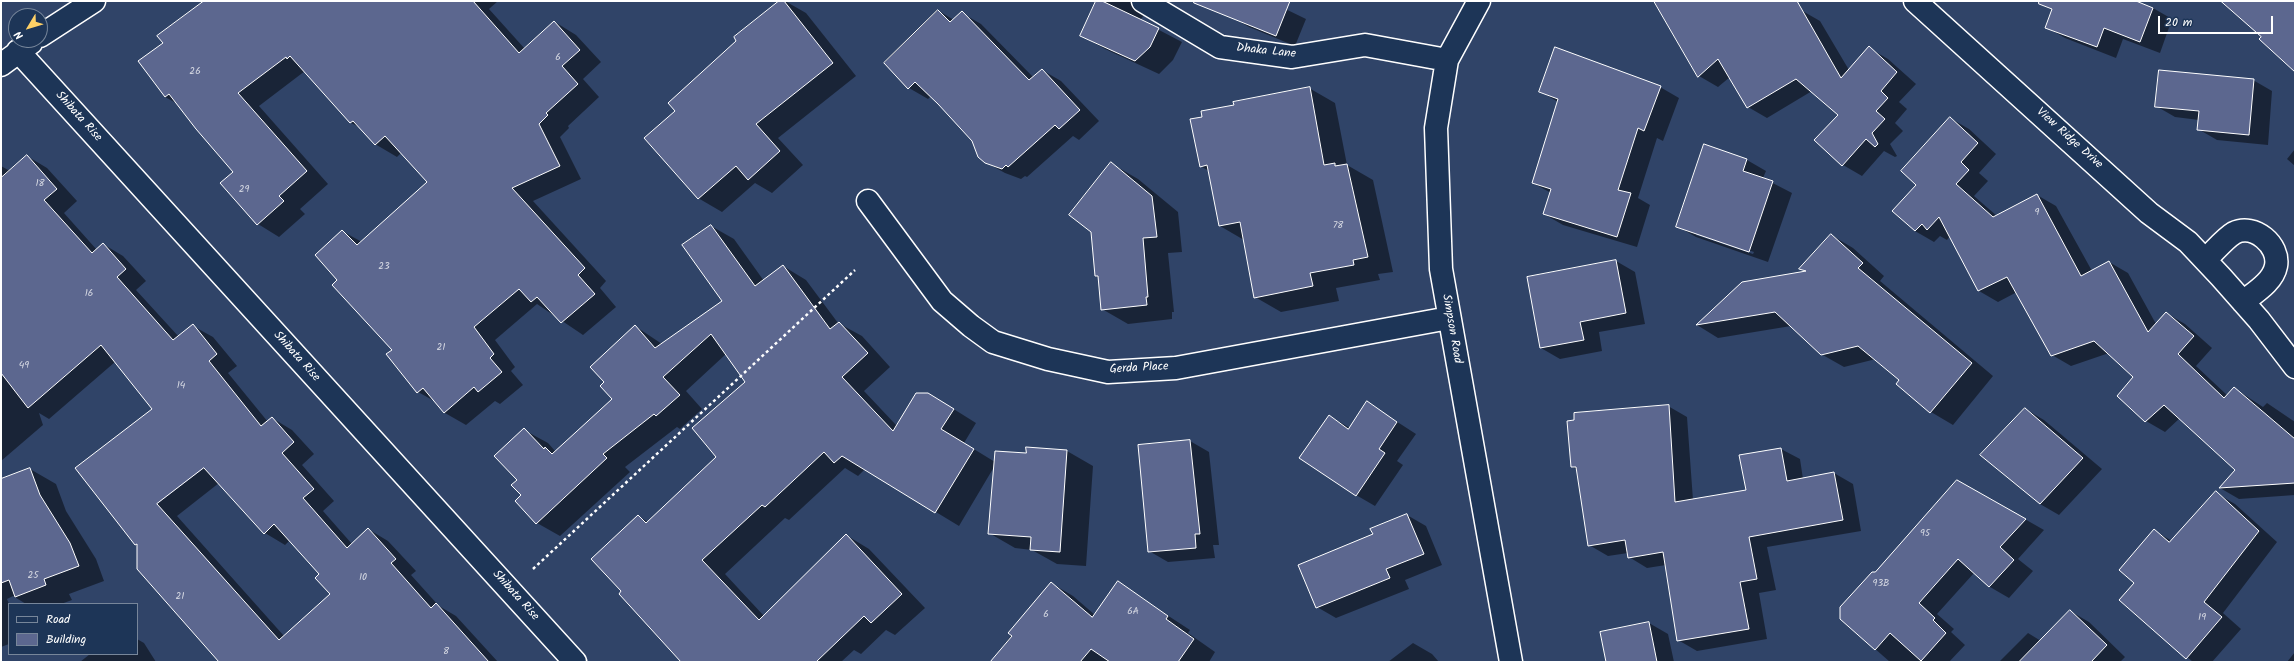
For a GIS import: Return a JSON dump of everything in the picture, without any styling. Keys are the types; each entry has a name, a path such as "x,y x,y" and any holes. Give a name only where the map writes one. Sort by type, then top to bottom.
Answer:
{"street":[{"path":"48,31 94,1"},
{"name":"Dhaka Lane","path":"1143,1 1220,47 1292,57 1366,46 1447,60"},
{"name":"Simpson Road","path":"1479,1 1447,60 1436,128 1441,269 1511,662"},
{"name":"View Ridge Drive","path":"1916,1 2149,213 2188,242 2243,302"},
{"path":"1,65 23,48"},
{"name":"Shibata Rise","path":"28,48 575,662"},
{"name":"Gerda Place","path":"868,201 942,302 993,342 1048,360 1108,372 1176,368 1449,318"},
{"path":"2205,260 2233,234 2244,230 2255,232 2266,239 2273,251 2276,266 2268,282 2243,302 2295,367"}],"path":[{"path":"529,572 855,270"}],"building":[{"path":"204,1 473,1 519,53 554,21 580,50 562,66 578,84 546,113 548,115 539,124 560,166 512,188 585,268 578,275 595,294 561,323 537,297 531,302 519,289 474,327 494,354 490,358 502,372 478,392 474,387 444,413 423,388 417,393 386,354 392,350 332,285 337,280 315,255 342,230 357,245 427,182 385,136 375,145 353,121 350,123 290,56 287,59 286,57 238,93 307,171 279,196 284,201 257,225 220,183 233,172 196,129 169,94 165,97 138,61 163,43 157,36"},
{"path":"779,1 784,1 833,63 756,124 780,151 748,180 736,166 698,199 644,138 675,111 668,103 736,41 734,37"},
{"path":"1096,1 1102,1 1159,28 1150,47 1135,61 1080,36"},
{"path":"1194,1 1290,1 1276,36 1194,3"},
{"path":"1654,1 1797,1 1841,78 1869,46 1897,72 1881,91 1888,98 1876,111 1885,119 1872,133 1878,144 1875,147 1866,139 1842,166 1814,140 1838,115 1796,79 1747,108 1718,59 1698,77"},
{"path":"2039,1 2136,1 2153,8 2140,42 2104,28 2097,47 2045,28 2052,9 2039,4"},
{"path":"2221,1 2295,1 2295,72 2259,39 2261,37"},
{"path":"938,10 950,22 962,11 1029,80 1042,69 1080,110 1059,129 1055,125 1008,167 1006,165 1002,169 985,163 978,157 972,141 938,104 915,82 908,89 884,63"},
{"path":"1555,47 1661,86 1644,131 1638,128 1618,190 1631,193 1617,237 1543,214 1551,189 1532,183 1558,99 1539,92"},
{"path":"2159,70 2254,79 2249,135 2197,130 2199,111 2155,107"},
{"path":"1310,87 1324,165 1335,163 1335,166 1347,164 1368,257 1353,260 1354,265 1310,273 1313,286 1254,298 1240,222 1219,226 1207,165 1200,167 1190,119 1202,117 1201,111 1234,105 1233,102"},
{"path":"1950,117 1978,143 1961,162 1969,170 1956,184 1993,217 2037,194 2081,276 2109,261 2148,332 2166,312 2194,336 2178,354 2224,398 2234,387 2295,439 2295,483 2219,488 2235,470 2164,405 2145,422 2117,396 2133,377 2094,341 2051,356 2007,277 1978,291 1939,217 1927,230 1922,224 1915,231 1892,211 1916,185 1901,171"},
{"path":"1704,144 1747,159 1743,171 1773,181 1749,252 1676,227"},
{"path":"27,155 57,189 44,200 92,253 103,243 126,269 117,277 173,340 193,324 217,354 209,361 261,426 272,417 294,442 282,453 314,489 303,498 347,548 368,528 396,559 391,563 431,608 436,603 489,662 219,662 137,569 137,544 135,545 75,468 152,409 101,345 28,408 1,373 1,178","holes":["204,468 264,534 274,524 319,574 315,578 330,594 279,640 157,504"]},
{"path":"1111,162 1152,196 1157,237 1143,238 1148,297 1146,297 1147,305 1101,310 1098,276 1095,276 1091,232 1069,215"},
{"path":"711,225 755,286 783,265 830,329 839,322 868,353 842,377 893,431 916,393 928,393 954,409 941,429 974,449 935,513 842,456 834,463 824,452 765,507 762,505 702,560 759,620 846,534 902,594 871,623 864,616 816,662 681,662 619,594 621,591 591,559 638,515 646,523 716,457 692,428 745,382 711,334 663,377 680,395 656,416 654,414 603,454 607,458 536,524 515,501 521,495 511,485 517,480 494,456 524,428 544,449 545,447 552,454 612,399 600,386 604,382 590,367 635,325 655,348 722,301 682,245"},
{"path":"1831,234 1863,263 1858,268 1972,363 1930,413 1896,384 1899,380 1858,346 1821,355 1775,312 1696,325 1742,282 1806,271 1799,269"},
{"path":"1616,260 1626,313 1580,322 1584,340 1540,348 1527,277"},
{"path":"1367,401 1397,422 1379,449 1385,453 1356,496 1299,458 1329,415 1348,429"},
{"path":"1669,405 1675,502 1746,490 1739,455 1781,448 1787,481 1834,472 1843,520 1749,537 1757,579 1740,582 1749,629 1677,641 1663,552 1628,558 1625,540 1588,546 1576,467 1571,467 1567,421 1574,420 1574,413"},
{"path":"2025,408 2083,458 2040,504 1980,455"},
{"path":"1190,440 1200,534 1195,534 1196,548 1148,552 1138,445"},
{"path":"1026,447 1067,450 1060,552 1030,550 1031,537 988,534 995,451 1026,453"},
{"path":"30,468 40,495 70,543 79,566 44,579 46,585 15,597 9,580 1,583 1,479"},
{"path":"1957,480 2026,519 2000,547 2014,560 1989,587 1958,559 1919,603 1935,618 1933,620 1946,633 1921,661 1890,633 1875,650 1840,619 1840,607 1872,572 1875,572"},
{"path":"2216,491 2259,531 2204,602 2222,617 2186,659 2119,600 2134,583 2119,570 2154,529 2169,542"},
{"path":"1407,514 1424,554 1386,569 1390,578 1316,608 1298,565 1373,534 1370,529"},
{"path":"1118,581 1168,616 1166,619 1194,639 1178,662 1110,662 1091,649 1080,662 990,662 1012,636 1008,633 1051,582 1092,617"},
{"path":"2070,610 2107,645 2091,662 2019,662"},
{"path":"1649,622 1657,662 1606,662 1600,632"}]}
